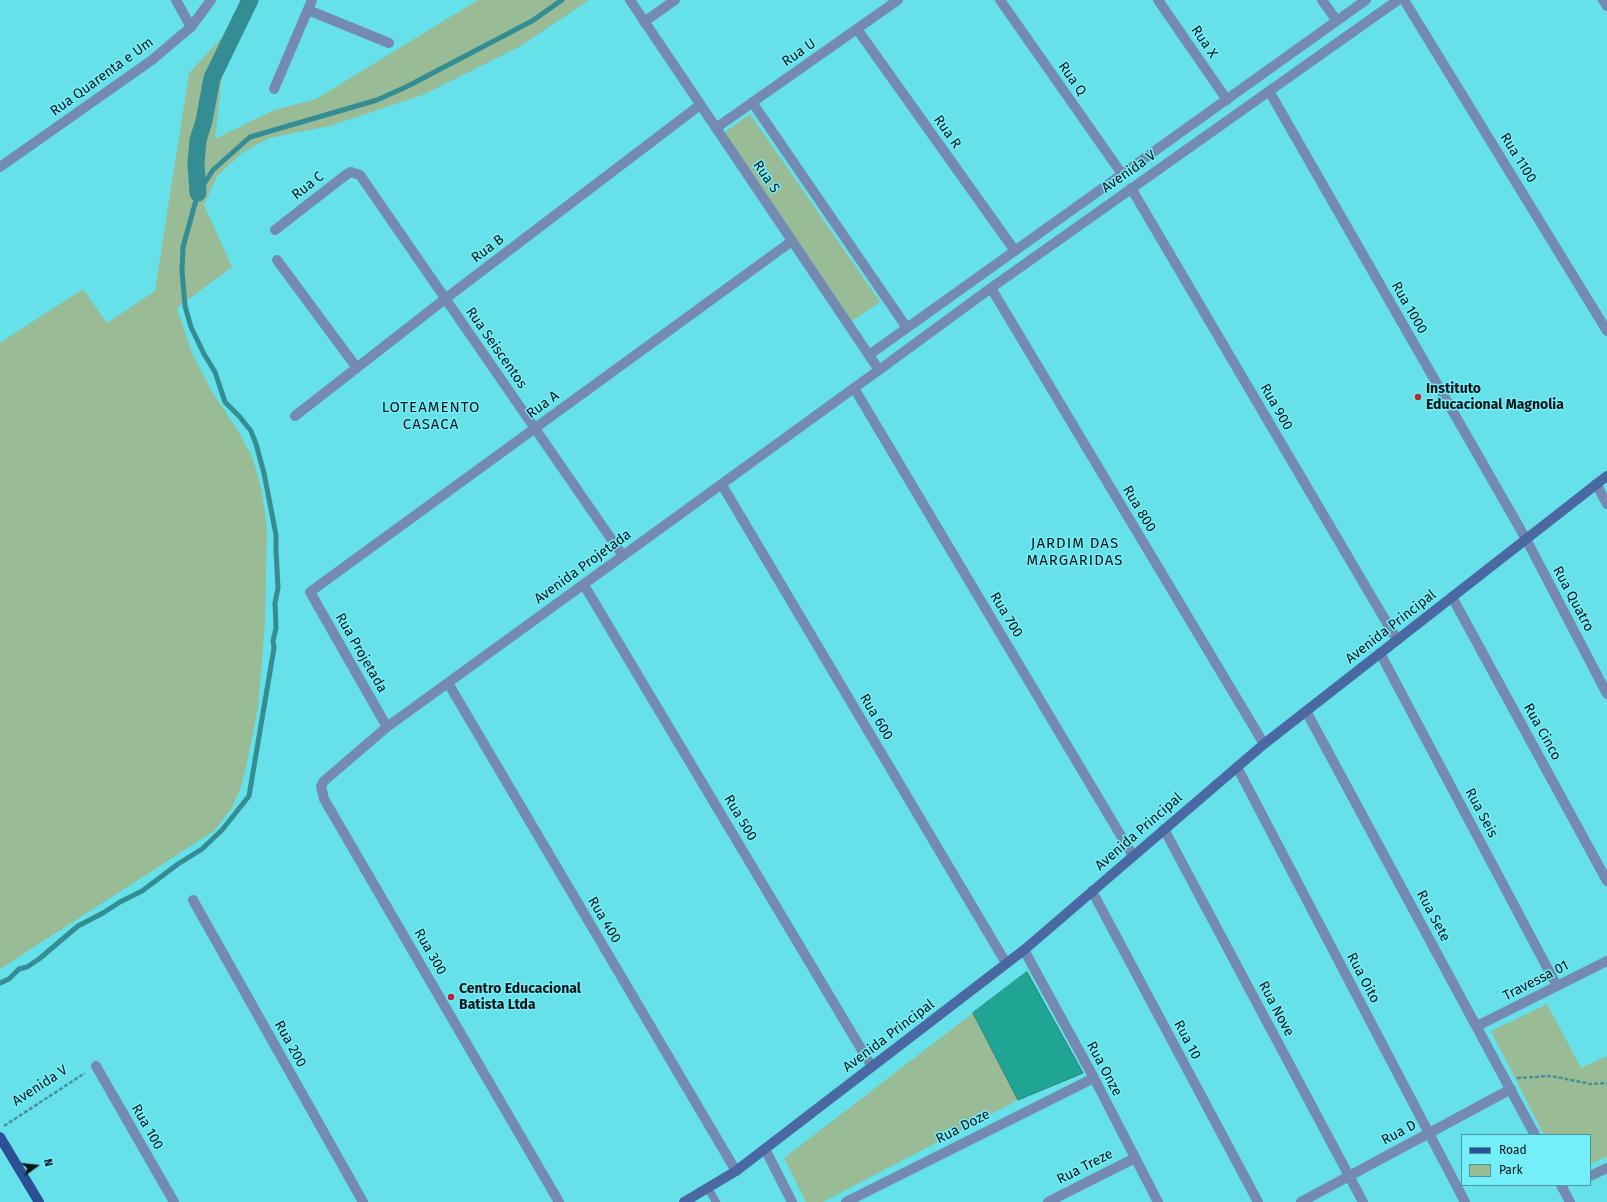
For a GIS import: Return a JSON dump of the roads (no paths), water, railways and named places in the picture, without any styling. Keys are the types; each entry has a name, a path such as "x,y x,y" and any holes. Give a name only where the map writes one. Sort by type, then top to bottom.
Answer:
{"main road":[{"name":"Avenida Principal","path":"684,1202 736,1171 1024,950 1264,744 1607,476"},
{"path":"0,1137 38,1202"}],"street":[{"path":"176,0 192,27"},
{"name":"Rua Quarenta e Um","path":"0,166 152,60 192,27 211,0"},
{"path":"274,89 312,0"},
{"name":"Rua S","path":"630,0 879,370"},
{"path":"644,22 675,0"},
{"name":"Rua U","path":"716,128 898,0"},
{"name":"Rua Q","path":"1000,0 1122,174"},
{"name":"Rua X","path":"1158,0 1227,100"},
{"path":"1322,0 1337,21"},
{"name":"Avenida V","path":"869,355 1366,0"},
{"name":"Avenida V","path":"879,370 1131,188 1398,0"},
{"name":"Rua 1100","path":"1404,0 1607,331"},
{"path":"1603,0 1607,6"},
{"path":"308,10 390,44"},
{"name":"Rua R","path":"857,29 1015,251"},
{"name":"Rua 1000","path":"1269,91 1526,539"},
{"path":"752,102 907,328"},
{"name":"Rua B","path":"295,416 445,299 700,105"},
{"name":"Rua C","path":"275,230 347,174 351,172 360,175"},
{"name":"Rua Seiscentos","path":"360,175 623,556"},
{"name":"Rua 900","path":"1131,188 1397,640"},
{"name":"Rua A","path":"310,592 792,241"},
{"path":"277,260 357,368"},
{"name":"Rua 800","path":"991,288 1264,744"},
{"name":"Avenida Projetada","path":"324,800 321,786 324,781 387,727 879,370"},
{"name":"Rua 700","path":"854,388 1133,856"},
{"name":"Rua 600","path":"722,484 1006,963"},
{"path":"1596,484 1607,504"},
{"name":"Rua Quatro","path":"1526,539 1607,694"},
{"name":"Rua 500","path":"584,584 872,1067"},
{"name":"Rua Projetada","path":"310,592 387,727"},
{"name":"Rua Cinco","path":"1452,597 1607,881"},
{"name":"Rua Seis","path":"1380,653 1557,986"},
{"name":"Rua 400","path":"448,683 736,1171"},
{"name":"Rua Sete","path":"1306,710 1534,1134"},
{"name":"Rua Oito","path":"1237,767 1465,1202"},
{"name":"Rua 300","path":"324,800 559,1202"},
{"name":"Rua Nove","path":"1164,829 1363,1202"},
{"name":"Rua 10","path":"1092,891 1258,1202"},
{"name":"Rua 200","path":"194,900 362,1202"},
{"name":"Rua Onze","path":"1024,950 1094,1078 1158,1202"},
{"name":"Travessa 01","path":"1477,1026 1607,961"},
{"name":"Rua 100","path":"96,1066 174,1202"},
{"name":"Rua Doze","path":"846,1202 1094,1078"},
{"name":"Rua D","path":"1301,1202 1511,1089"},
{"path":"764,1149 792,1202"},
{"name":"Rua Treze","path":"1048,1202 1135,1158"},
{"path":"1591,1176 1607,1168"},
{"path":"1562,1187 1570,1202"}],"lane":[{"path":"708,1188 716,1202"}],"waterway":[{"path":"198,193 196,163 198,140 204,121 212,78 250,0"},
{"path":"0,983 9,979 19,969 27,967 39,959 78,926 142,891 178,864 202,849 222,830 249,796 274,648 273,641 276,628 275,603 278,588 276,535 264,473 251,431 225,402 215,372 204,354 191,327 185,306 182,271 183,247 198,193 213,170 250,137 377,100 406,87 532,21 562,0"}],"place":[{"name":"Instituto Educacional Magnolia","path":"1418,397"},
{"name":"Centro Educacional Batista Ltda","path":"451,997"}],"district":[{"name":"LOTEAMENTO CASACA","path":"431,416"},
{"name":"JARDIM DAS MARGARIDAS","path":"1075,552"}]}
